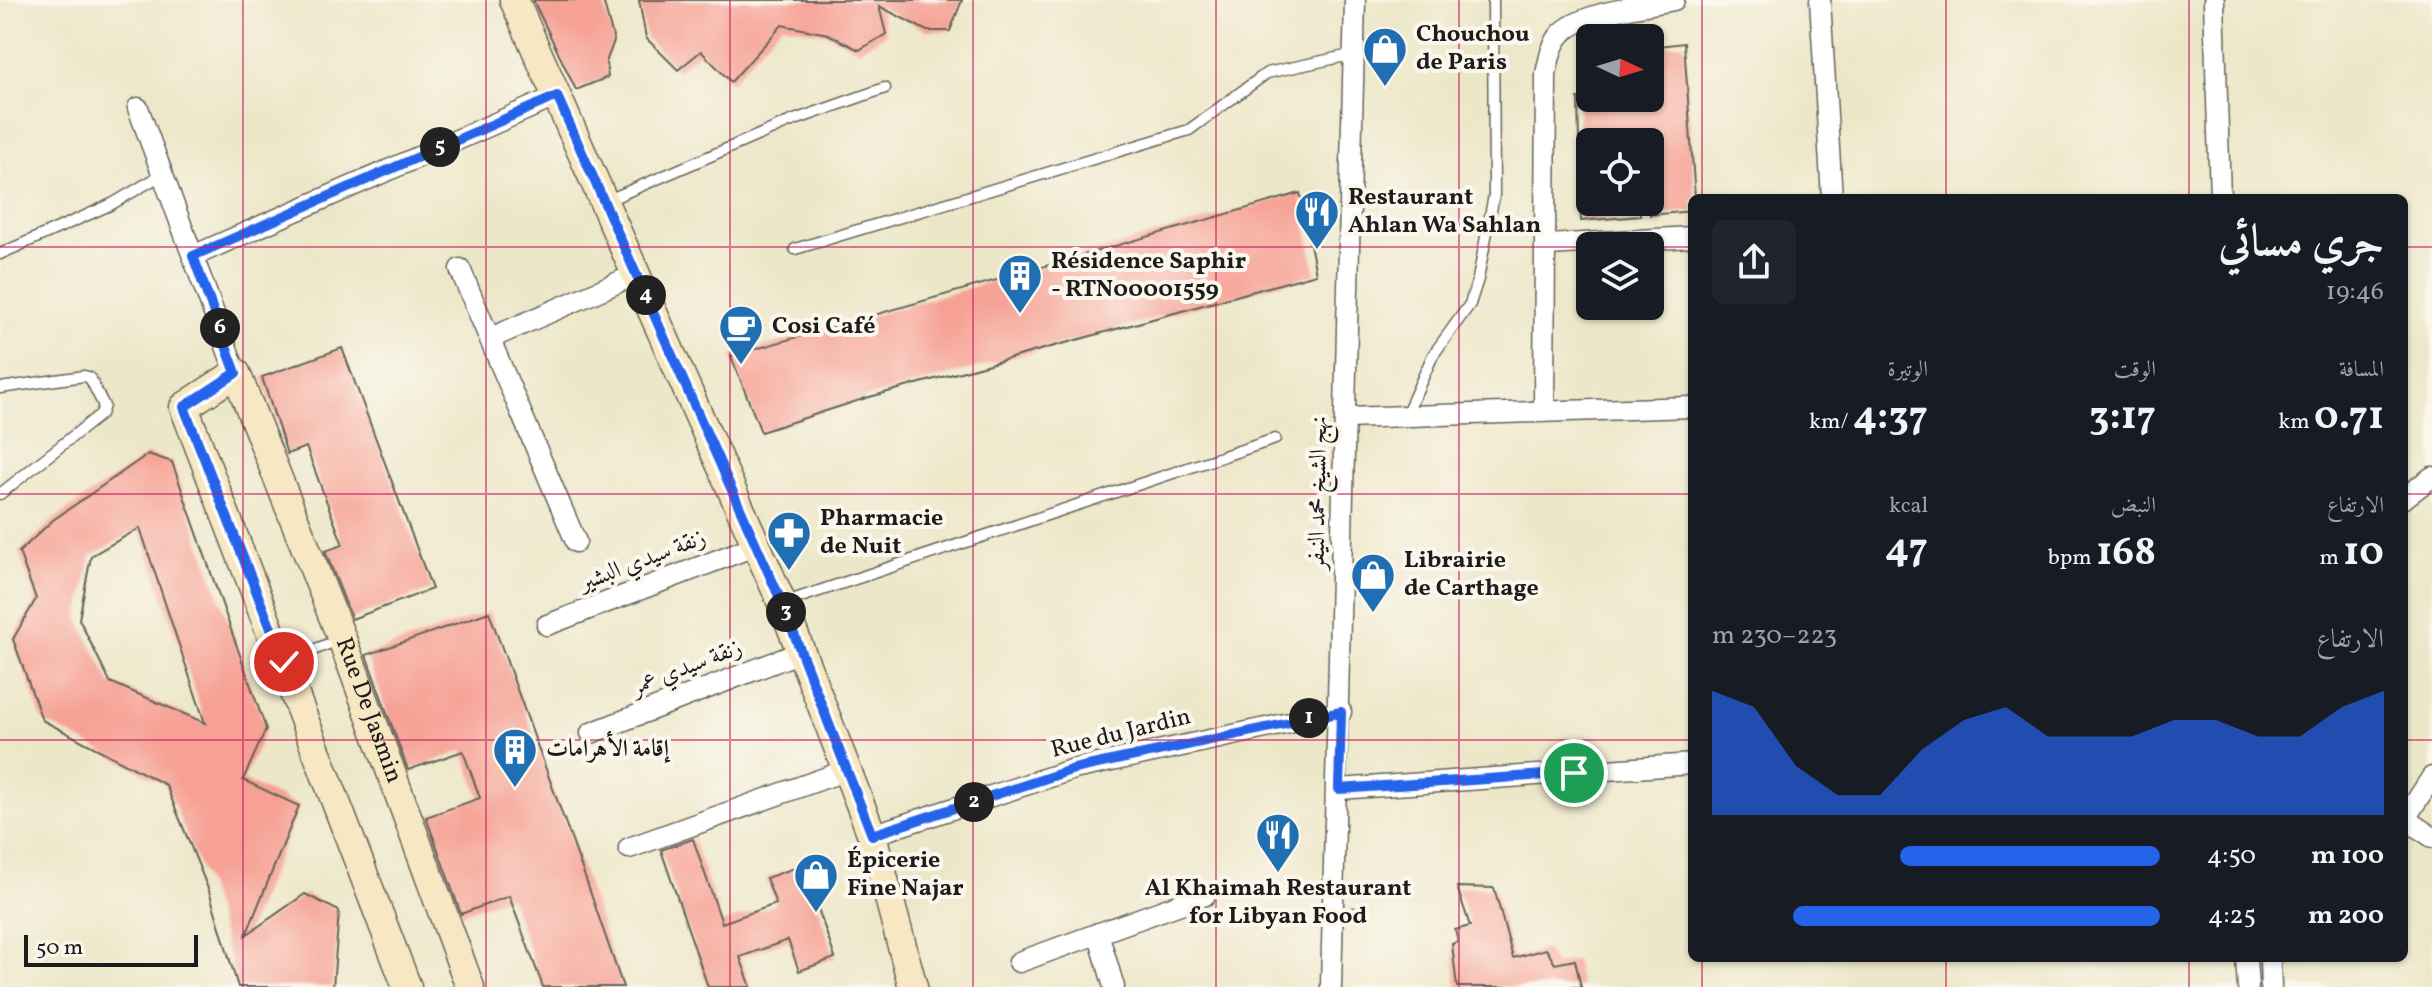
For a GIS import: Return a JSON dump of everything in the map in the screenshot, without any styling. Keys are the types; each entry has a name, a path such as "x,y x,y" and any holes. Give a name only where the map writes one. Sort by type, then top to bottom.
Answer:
{"street":[{"path":"514,0 782,603 872,835 913,987"},
{"name":"نهج الشيخ محمد النيفر","path":"1331,987 1341,712 1355,0"},
{"path":"1544,409 1546,74 1553,46 1562,32 1577,23 1674,0"},
{"path":"1820,0 1832,194"},
{"path":"2216,1 2220,194"},
{"path":"193,256 557,96"},
{"name":"Rue De Jasmin","path":"138,108 236,373 342,639 470,987"},
{"path":"1547,245 1688,237"},
{"path":"460,269 576,542"},
{"path":"491,338 637,274"},
{"path":"236,373 184,407 407,987"},
{"path":"1346,418 1544,409 1688,407"},
{"path":"2408,495 2432,477"},
{"name":"زنقة سيدي البشير","path":"547,625 757,545"},
{"name":"زنقة سيدي عمر","path":"591,733 801,652"},
{"name":"Rue du Jardin","path":"872,835 1074,769 1341,712"},
{"path":"1339,789 1688,764"},
{"path":"629,848 847,770"},
{"path":"2408,813 2432,777"},
{"path":"2408,822 2432,837"},
{"path":"1019,962 1205,895"},
{"path":"1098,933 1114,987"},
{"path":"2246,962 2248,987"},
{"path":"2270,962 2271,987"}],"lane":[{"path":"1406,415 1433,355 1470,304 1478,279 1494,195 1493,0"},
{"path":"795,249 1189,130 1267,73 1355,54"},
{"path":"605,202 789,122 885,88"},
{"path":"0,254 112,204 163,174"},
{"path":"0,388 84,376 90,378 104,406 101,414 0,494"},
{"path":"782,603 1275,439"},
{"path":"284,662 342,639"},
{"path":"1336,914 1363,913"}],"building":[{"path":"533,0 603,0 614,41 606,62 608,77 576,90"},
{"path":"639,0 962,0 950,31 927,31 879,6 886,34 859,50 828,34 782,25 731,82 701,51 678,70 646,38"},
{"path":"1684,43 1695,194 1688,194 1688,211 1664,214 1664,128 1579,128 1578,112 1664,112 1664,45"},
{"name":"Résidence Saphir - RTN00001559","path":"1300,193 1316,274 866,398 761,432 731,356"},
{"path":"1581,216 1640,216 1581,221"},
{"path":"342,348 432,589 352,619 325,551 343,545 306,447 287,454 262,377"},
{"path":"148,454 172,462 266,729 243,780 299,806 246,935 305,894 339,911 333,987 238,987 209,891 166,785 42,720 13,639 36,599 19,552 53,520","holes":["140,528 205,723 110,682 79,619 91,556"]},
{"name":"إقامة الأهرامات","path":"489,612 623,987 543,987 509,896 461,914 426,817 480,798 463,751 408,770 366,655"},
{"path":"693,839 722,923 776,904 766,878 803,865 835,958 799,971 788,940 740,957 751,987 708,987 661,850"},
{"path":"1457,887 1494,888 1513,958 1546,949 1555,964 1575,960 1581,987 1457,987 1452,944 1458,942 1455,930 1470,926"}],"place":[{"name":"Chouchou de Paris","path":"1385,88"},
{"name":"Restaurant Ahlan Wa Sahlan","path":"1317,251"},
{"name":"Résidence Saphir - RTN00001559","path":"1020,315"},
{"name":"Cosi Café","path":"741,366"},
{"name":"Pharmacie de Nuit","path":"789,572"},
{"name":"Librairie de Carthage","path":"1373,614"},
{"name":"إقامة الأهرامات","path":"515,789"},
{"name":"Al Khaimah Restaurant for Libyan Food","path":"1278,874"},
{"name":"Épicerie Fine Najar","path":"816,914"}],"route":[{"path":"284,662 184,407 236,373 193,256 557,96 782,603 872,835 1074,769 1341,712 1339,789 1574,773"}]}
